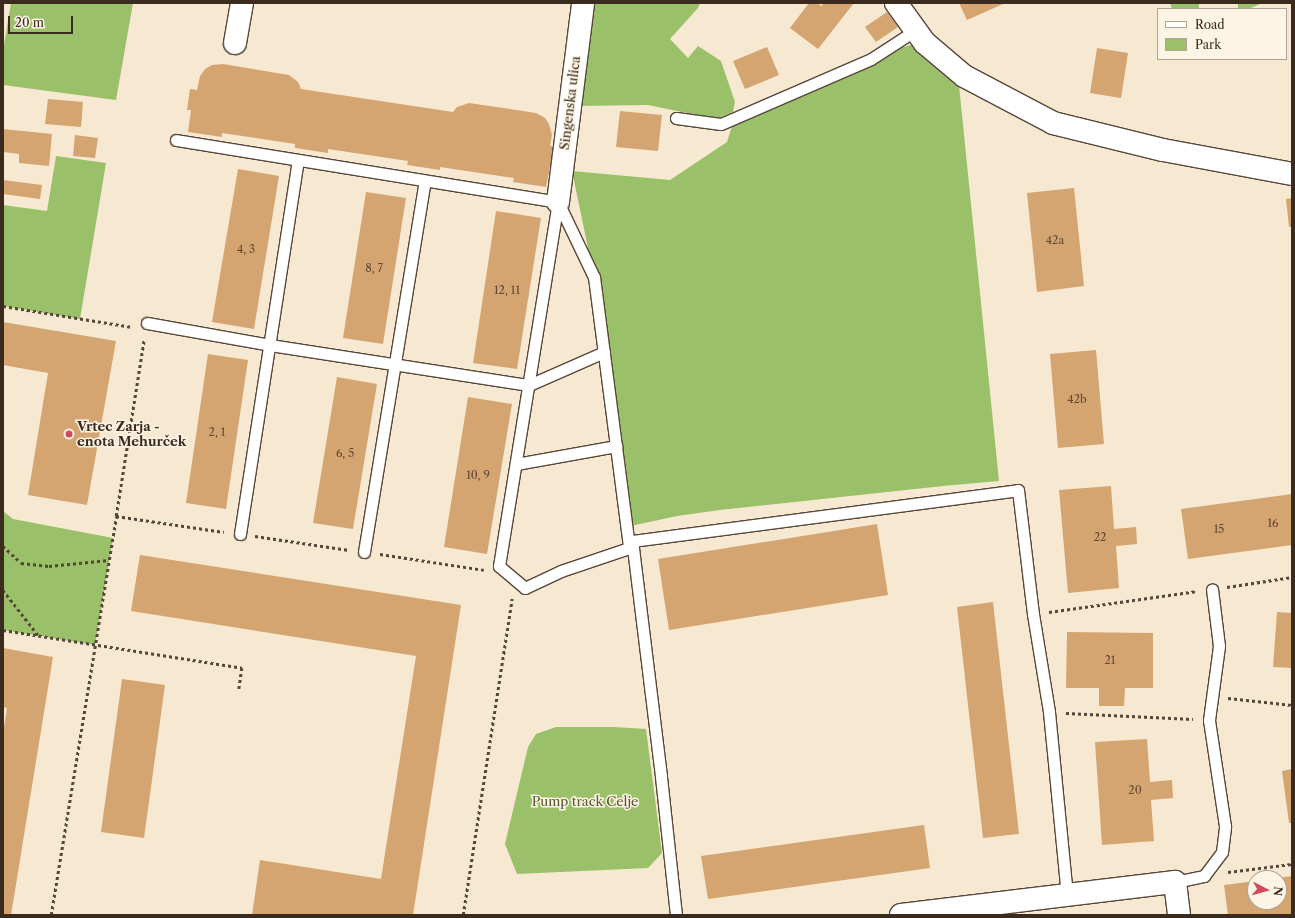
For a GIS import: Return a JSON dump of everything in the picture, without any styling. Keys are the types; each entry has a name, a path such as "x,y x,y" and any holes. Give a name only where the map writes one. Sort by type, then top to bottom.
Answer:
{"street":[{"path":"235,43 242,3"},
{"name":"Singenska ulica","path":"558,202 583,3"},
{"path":"901,5 925,43 964,76 1053,123 1163,150 1292,174"},
{"path":"901,915 1175,882 1179,915"}],"lane":[{"path":"676,118 721,124 871,59 916,30"},
{"path":"176,140 558,202"},
{"path":"240,534 298,160"},
{"path":"364,552 396,365 425,181"},
{"path":"558,202 594,277 629,548 561,571 525,588 499,566 558,202"},
{"path":"142,326 529,385 604,352"},
{"path":"516,464 616,446"},
{"path":"676,915 661,776 632,541 1018,490 1033,614 1049,712 1067,894"},
{"path":"1175,882 1204,876 1222,852 1225,826 1209,720 1220,646 1212,589"}],"path":[{"path":"3,306 142,326"},
{"path":"51,915 144,338"},
{"path":"116,516 486,570"},
{"path":"3,546 21,563 49,566 109,560"},
{"path":"1033,614 1292,577"},
{"path":"3,590 38,636"},
{"path":"464,915 512,595"},
{"path":"3,630 242,668 239,689"},
{"path":"1212,697 1292,705"},
{"path":"1049,712 1209,720"},
{"path":"1204,876 1292,864"}],"green space":[{"path":"11,3 133,3 116,100 3,85 3,51"},
{"path":"589,3 700,3 698,8 670,39 688,58 698,46 721,61 735,102 733,112 716,119 648,105 577,106"},
{"path":"1170,3 1199,3 1199,8 1172,8"},
{"path":"1238,3 1263,3 1250,8 1238,8"},
{"path":"911,45 920,50 959,85 999,481 720,510 677,516 626,527 594,277 572,171 670,180 727,142 732,126 841,79 897,49"},
{"path":"56,156 106,163 80,319 3,306 3,205 47,211"},
{"path":"3,511 13,519 113,538 95,645 3,630"},
{"name":"Pump track Celje","path":"556,727 614,727 646,729 662,853 648,868 517,874 505,844 528,747 536,734"}],"building":[{"path":"809,3 818,3 821,6 824,3 854,3 818,49 790,28"},
{"path":"959,3 1003,3 1003,4 967,20"},
{"path":"887,12 898,27 876,42 865,27"},
{"path":"767,47 779,75 745,89 733,61"},
{"path":"1097,48 1128,53 1121,98 1090,93"},
{"path":"223,64 289,75 298,82 301,89 453,112 457,107 469,103 536,113 545,118 549,124 552,135 550,146 555,147 553,166 550,166 546,187 513,182 514,178 440,167 440,170 407,165 408,161 328,149 328,153 295,148 295,144 222,133 222,137 188,132 191,110 187,110 190,89 197,90 200,76 205,69 212,65"},
{"path":"48,99 83,102 81,127 45,124"},
{"path":"620,111 662,115 658,151 616,147"},
{"path":"3,129 52,134 49,166 19,163 19,154 3,152"},
{"path":"75,135 98,138 95,158 73,156"},
{"path":"238,169 279,176 254,329 212,322"},
{"path":"3,180 42,185 40,199 3,194"},
{"path":"1074,188 1084,286 1037,292 1027,193"},
{"path":"366,192 406,198 383,344 343,338"},
{"path":"1292,198 1292,227 1289,227 1286,199"},
{"path":"496,211 541,218 517,369 473,363"},
{"name":"Vrtec Zarja - enota Mehurček","path":"3,322 116,341 87,505 28,495 48,373 3,365"},
{"path":"1096,350 1104,444 1058,448 1050,354"},
{"path":"208,354 248,360 226,509 186,503"},
{"path":"337,377 377,384 353,529 313,523"},
{"path":"468,397 512,404 487,554 444,547"},
{"path":"1111,486 1114,529 1136,527 1137,544 1116,546 1119,588 1068,593 1059,490"},
{"path":"1292,494 1292,545 1188,559 1181,509"},
{"path":"877,524 888,595 669,630 658,559"},
{"path":"140,555 461,605 413,915 252,915 260,860 381,879 416,656 131,611"},
{"path":"993,602 1019,834 983,838 957,607"},
{"path":"1277,612 1292,613 1292,668 1273,667"},
{"path":"1067,632 1153,633 1153,688 1125,688 1124,706 1099,706 1099,688 1066,688"},
{"path":"3,648 53,657 11,915 3,915 3,734 7,708 3,707"},
{"path":"122,679 165,685 144,838 101,832"},
{"path":"1147,739 1150,782 1172,780 1173,798 1151,800 1154,841 1102,845 1095,742"},
{"path":"1292,769 1292,823 1289,823 1282,771"},
{"path":"924,825 930,868 708,899 701,856"},
{"path":"1292,876 1292,915 1228,915 1224,885 1247,882 1247,910 1287,910 1287,877"}],"place":[{"name":"Vrtec Zarja - enota Mehurček","path":"69,434"}]}
